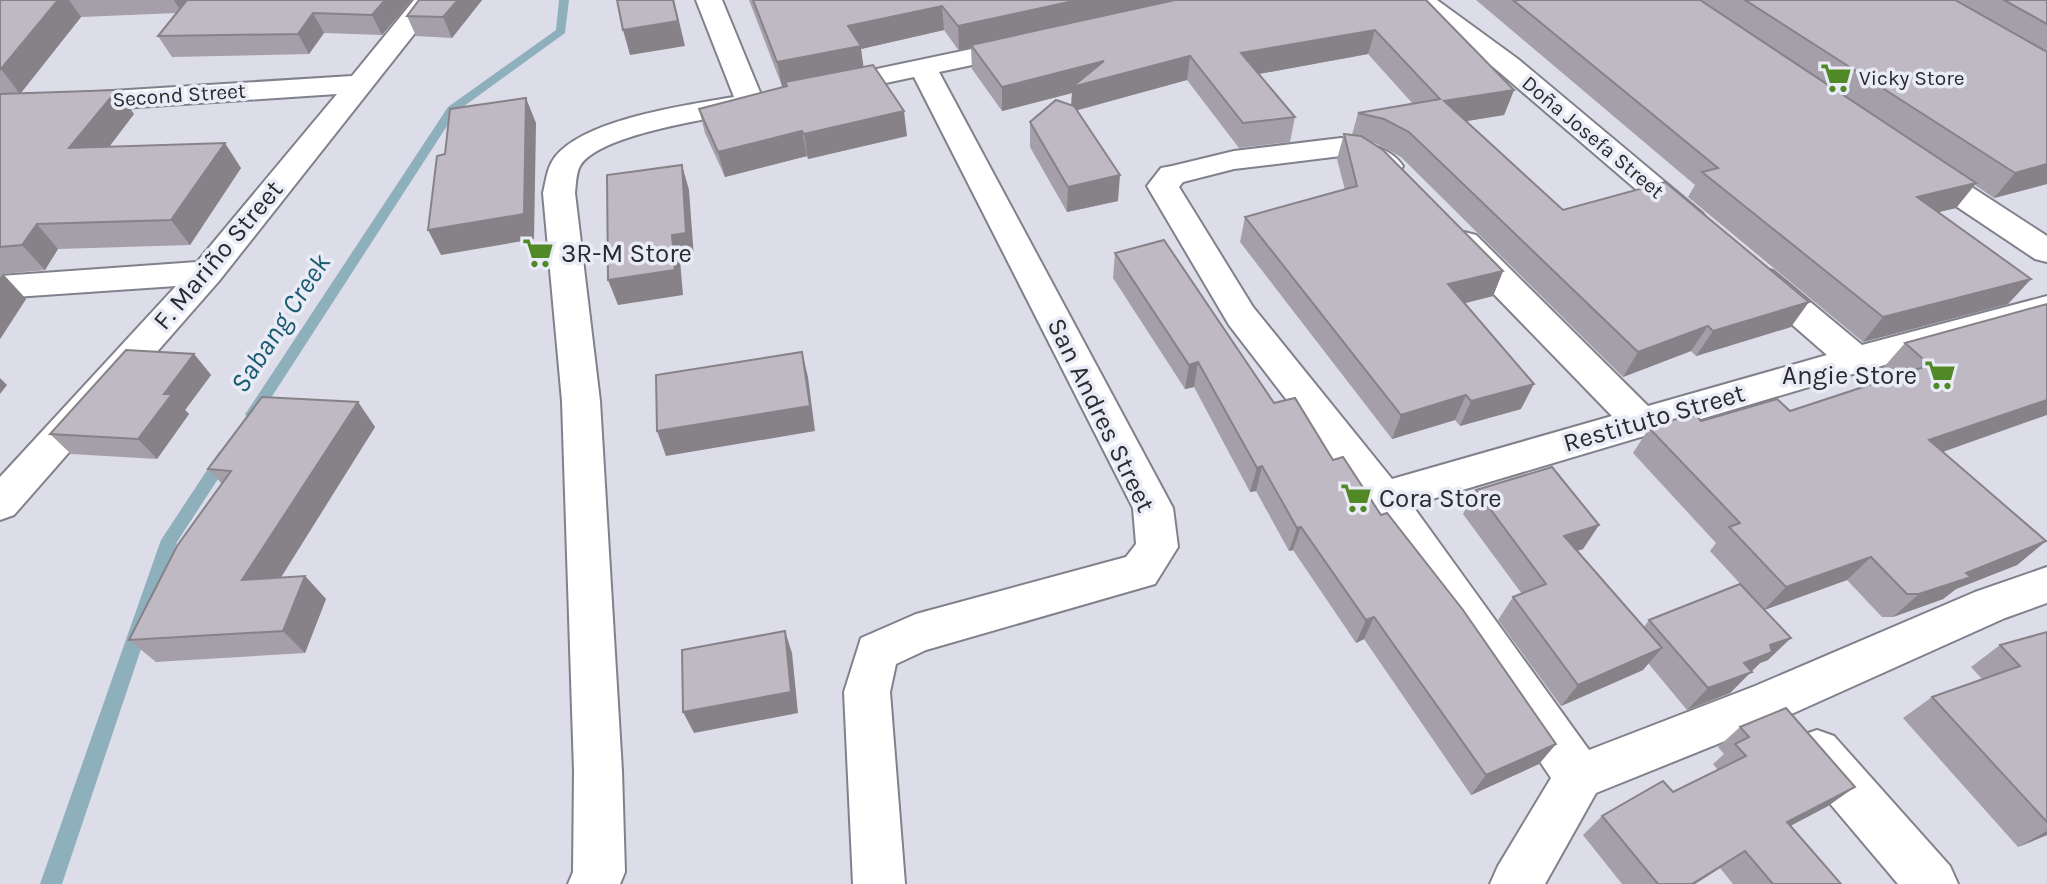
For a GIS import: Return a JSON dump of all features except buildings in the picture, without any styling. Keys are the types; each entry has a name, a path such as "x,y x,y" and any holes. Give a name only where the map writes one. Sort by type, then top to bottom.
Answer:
{"street":[{"name":"F. Mariño Street","path":"0,504 207,274 428,0"},
{"path":"709,0 777,97"},
{"name":"Doña Josefa Street","path":"1422,0 1508,65 1709,235"},
{"path":"594,884 599,872 598,771 581,401 559,193 567,161 588,144 629,127 924,69 1057,39"},
{"name":"San Andres Street","path":"879,884 867,692 877,652 916,633 1140,571 1157,547 1153,508 924,69"},
{"name":"Second Street","path":"0,107 358,84"},
{"path":"1408,186 1388,166 1365,152 1341,147 1234,160 1172,175 1163,186 1241,316 1384,497 1579,777"},
{"path":"1904,157 2047,251"},
{"path":"1446,225 1640,422"},
{"path":"1740,262 1856,360"},
{"path":"0,287 207,274"},
{"name":"Restituto Street","path":"1384,497 1856,360 2047,308"},
{"path":"1516,884 1579,777 1771,701 1990,605 2047,585"},
{"path":"1771,701 1932,884"}],"waterway":[{"name":"Sabang Creek","path":"253,414 452,110 561,31 564,0"},
{"name":"Sabang Creek","path":"51,884 169,540 225,456"}],"place":[{"name":"Vicky Store","path":"1836,78"},
{"name":"3R-M Store","path":"538,253"},
{"name":"Angie Store","path":"1940,375"},
{"name":"Cora Store","path":"1356,498"}]}
